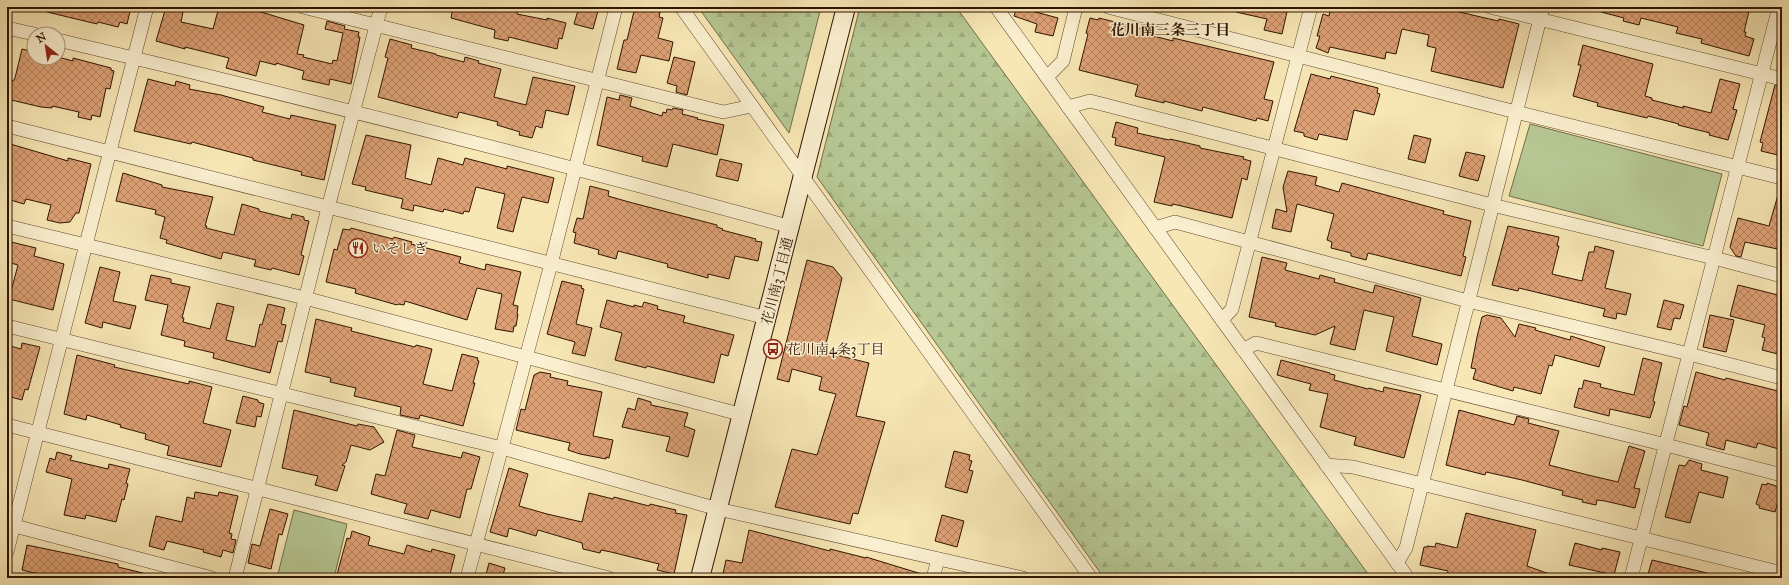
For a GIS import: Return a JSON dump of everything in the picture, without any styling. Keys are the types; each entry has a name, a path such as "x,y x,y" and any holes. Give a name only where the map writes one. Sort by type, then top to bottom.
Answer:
{"street":[{"path":"7,552 10,525 38,433 147,7"},
{"path":"303,7 598,79 723,112 752,106"},
{"path":"235,578 380,7"},
{"path":"467,578 551,264 616,7"},
{"path":"681,7 1091,578"},
{"name":"花川南3丁目通","path":"700,578 804,178 846,7"},
{"path":"996,7 1408,578"},
{"path":"1047,77 1063,61 1076,7"},
{"path":"1108,7 1298,57 1782,178"},
{"path":"1222,320 1232,309 1311,7"},
{"path":"1490,7 1541,13 1782,79"},
{"path":"1631,578 1779,7"},
{"path":"1397,563 1406,548 1541,13"},
{"path":"7,28 26,32"},
{"path":"66,42 353,111 575,168 791,227"},
{"path":"1068,107 1090,102 1492,205 1714,258 1782,276"},
{"path":"7,126 768,318"},
{"path":"1156,228 1175,222 1468,301 1782,378"},
{"path":"7,226 305,298 742,415"},
{"path":"7,326 502,448 718,509 1023,578"},
{"path":"1243,350 1256,343 1782,475"},
{"path":"7,425 609,578"},
{"path":"1326,465 1353,467 1782,573"},
{"path":"10,525 212,578"},
{"path":"933,578 938,559"}],"green space":[{"path":"698,7 821,7 789,133"},
{"path":"860,7 956,7 1371,578 1104,578 817,177"},
{"path":"1530,124 1722,174 1703,246 1509,196"},
{"path":"294,510 347,524 334,578 277,578"}],"building":[{"path":"48,7 131,7 127,24 120,22 118,27 98,22 97,24 47,12"},
{"path":"166,7 184,7 181,22 213,29 219,7 263,7 261,12 304,25 297,54 304,55 303,57 332,64 333,60 337,61 343,33 325,29 327,21 345,26 344,29 359,32 358,37 360,37 351,84 330,79 329,85 302,79 304,71 276,63 276,65 260,61 256,76 226,68 229,58 185,47 185,49 156,41"},
{"path":"453,7 518,7 517,14 547,20 547,18 566,23 562,39 559,38 557,49 509,37 508,41 494,38 495,30 451,18"},
{"path":"579,7 599,7 593,29 574,24"},
{"path":"635,7 660,12 659,17 663,18 658,38 673,42 669,61 641,55 636,73 617,69 624,40 627,40"},
{"path":"1017,7 1058,18 1053,36 1035,32 1037,24 1014,16"},
{"path":"1237,7 1288,7 1282,34 1264,30 1267,19 1236,12"},
{"path":"1331,7 1438,7 1498,21 1499,19 1519,24 1503,88 1431,71 1436,48 1427,46 1429,35 1402,29 1396,54 1386,52 1385,59 1330,47 1328,53 1316,48 1320,36 1317,36 1323,14 1329,16"},
{"path":"1601,7 1664,7 1677,10 1677,7 1750,7 1744,32 1746,32 1745,36 1754,39 1749,56 1701,43 1702,39 1676,33 1678,27 1641,18 1639,25 1623,21 1624,18 1601,12"},
{"path":"1090,18 1098,20 1099,18 1143,29 1142,33 1173,41 1173,38 1274,62 1264,99 1273,101 1268,121 1257,118 1256,121 1203,107 1202,111 1164,101 1164,103 1135,96 1138,85 1079,70 1088,34 1086,33"},
{"path":"390,39 412,45 411,48 436,55 464,62 465,57 479,61 478,63 501,69 494,97 526,105 533,77 575,86 568,115 546,110 542,128 536,126 532,138 519,135 520,132 497,125 498,122 459,112 457,118 378,97 388,58 385,57"},
{"path":"1583,45 1653,64 1645,96 1652,98 1652,100 1683,108 1683,106 1711,113 1720,79 1740,84 1733,109 1737,110 1728,140 1709,135 1710,133 1678,125 1679,124 1597,106 1598,103 1573,96 1581,65 1578,65"},
{"path":"22,49 26,50 26,66 66,66 66,59 73,61 73,58 111,68 111,70 114,71 110,89 106,88 100,117 92,115 91,120 78,117 79,112 52,106 52,108 41,107 7,99 7,80 13,81"},
{"path":"674,57 695,62 687,95 676,92 677,86 667,83"},
{"path":"1311,74 1330,79 1331,76 1378,88 1377,93 1380,94 1374,115 1354,110 1347,140 1319,134 1317,140 1304,136 1304,133 1294,131"},
{"path":"148,79 175,86 176,81 190,85 189,89 221,95 264,107 262,112 290,119 291,115 336,125 324,180 301,175 302,172 253,160 253,158 192,142 191,144 134,131"},
{"path":"1775,85 1782,87 1782,156 1761,151 1763,143 1760,142"},
{"path":"620,95 632,98 630,106 662,116 663,112 666,113 667,109 672,110 673,108 683,110 682,114 698,118 697,119 724,125 717,155 673,144 667,167 642,161 643,157 597,145 607,97 619,100"},
{"path":"1116,122 1138,128 1137,133 1200,146 1200,148 1244,157 1243,159 1251,161 1247,180 1242,178 1232,218 1173,204 1172,206 1154,202 1165,157 1115,145 1116,138 1112,137"},
{"path":"366,135 411,145 405,178 431,185 438,158 463,165 465,158 507,169 507,166 554,178 548,203 522,197 513,232 497,228 505,194 476,187 469,212 464,211 463,214 444,209 443,212 414,205 413,211 401,208 403,199 365,190 366,187 352,184"},
{"path":"1414,135 1431,139 1425,163 1408,159"},
{"path":"7,143 68,161 68,158 91,164 79,213 76,213 70,222 60,223 47,220 51,205 26,199 24,204 7,199"},
{"path":"1466,152 1485,156 1478,181 1459,176"},
{"path":"720,159 742,164 738,181 716,176"},
{"path":"1288,171 1317,177 1315,185 1339,192 1342,183 1444,211 1443,214 1471,221 1463,256 1466,257 1461,276 1368,253 1366,260 1351,256 1351,253 1331,248 1332,242 1327,240 1334,214 1297,204 1291,232 1272,228 1276,209 1287,212 1283,187"},
{"path":"123,173 162,185 162,187 213,197 205,226 207,226 206,228 234,235 242,204 259,209 259,211 291,219 292,214 304,217 304,220 309,221 301,255 304,256 299,275 272,268 271,270 254,266 256,260 223,252 221,259 166,243 167,240 160,238 165,217 155,214 156,210 116,201"},
{"path":"590,186 609,191 608,196 717,225 717,227 723,229 722,230 756,239 755,241 762,242 758,261 735,256 729,279 708,274 708,278 667,267 668,264 618,251 616,259 598,254 599,250 574,243 576,233 573,232 577,218 583,219"},
{"path":"1778,195 1782,195 1782,250 1745,242 1741,257 1736,256 1730,247 1738,218 1769,226"},
{"path":"1508,226 1559,237 1557,246 1559,246 1552,274 1582,281 1589,252 1594,252 1595,246 1614,251 1605,288 1631,294 1626,315 1617,313 1616,319 1603,316 1605,309 1519,288 1518,291 1492,285"},
{"path":"351,228 393,239 394,237 412,242 411,244 461,257 459,263 485,270 486,264 521,272 513,305 518,306 518,314 516,326 514,326 513,332 495,329 502,294 477,288 467,320 405,301 404,305 397,305 355,293 356,289 326,282 334,249 337,250 343,229 350,230"},
{"path":"7,241 36,248 34,256 64,264 53,310 9,299 18,265 7,262"},
{"path":"1262,257 1287,263 1285,270 1319,279 1320,275 1335,279 1334,282 1373,293 1375,285 1421,298 1412,336 1442,344 1437,365 1386,351 1394,317 1364,310 1355,350 1330,344 1335,326 1315,335 1275,326 1276,323 1249,317"},
{"path":"807,260 833,267 842,278 824,352 869,363 856,416 885,422 858,514 853,513 850,524 775,507 792,449 817,455 836,394 819,390 822,377 792,369 789,382 777,379"},
{"path":"100,267 120,272 113,301 136,306 130,329 103,322 102,328 85,323"},
{"path":"151,275 171,279 171,283 190,287 182,318 184,318 183,322 210,329 217,303 234,307 226,340 255,347 260,324 262,325 268,304 285,308 281,324 286,325 282,342 278,341 270,373 213,358 214,353 184,346 185,341 161,335 168,305 145,300"},
{"path":"562,281 582,286 581,288 584,289 576,324 592,328 585,356 572,353 575,342 547,334"},
{"path":"1738,285 1782,296 1782,355 1762,350 1765,338 1762,337 1765,325 1730,316"},
{"path":"607,300 634,307 634,305 642,307 644,302 658,306 657,309 685,316 683,322 734,335 728,356 721,354 714,383 647,366 646,368 615,360 622,333 600,327"},
{"path":"1664,300 1684,305 1680,319 1674,318 1671,330 1657,327"},
{"path":"1487,315 1501,318 1515,337 1519,324 1536,328 1535,330 1570,340 1571,336 1605,347 1599,367 1555,355 1552,366 1549,365 1541,394 1514,387 1513,391 1473,379 1476,369 1471,368 1477,337 1482,317"},
{"path":"1710,315 1734,320 1726,352 1703,347"},
{"path":"316,319 352,328 351,331 415,347 416,345 432,349 423,384 452,391 462,354 478,358 477,360 479,361 473,383 475,383 463,426 420,415 419,419 400,415 401,407 354,396 356,388 330,382 331,378 305,372"},
{"path":"22,343 40,347 28,390 25,389 22,400 7,396 7,345 21,349"},
{"path":"77,355 115,365 114,367 189,384 189,381 212,387 203,423 231,430 221,467 167,455 169,446 145,439 146,434 120,427 121,425 87,415 86,420 64,414"},
{"path":"1643,358 1662,363 1653,401 1655,402 1650,418 1610,409 1609,416 1574,407 1579,388 1582,389 1584,380 1601,384 1600,387 1634,395"},
{"path":"1281,360 1330,373 1335,375 1334,380 1368,389 1383,392 1384,387 1421,395 1404,458 1354,445 1356,437 1320,427 1328,394 1309,390 1311,384 1277,375"},
{"path":"540,372 551,374 550,377 568,381 567,385 602,392 593,436 613,440 609,458 606,457 606,459 580,454 568,450 570,443 516,430 521,409 525,410 534,375"},
{"path":"1696,372 1725,380 1726,378 1782,392 1782,450 1758,443 1756,448 1726,440 1724,450 1706,445 1709,433 1679,425 1684,406 1687,407"},
{"path":"243,396 258,400 258,402 264,404 261,417 257,416 255,427 236,423"},
{"path":"638,398 651,402 651,405 688,413 684,426 695,430 688,457 666,451 670,437 622,427 628,408 635,410"},
{"path":"294,410 357,426 358,424 374,427 384,442 370,450 351,445 346,462 342,465 345,466 337,491 315,485 318,476 282,468"},
{"path":"1459,410 1514,425 1517,416 1529,419 1528,423 1559,431 1549,465 1618,482 1629,446 1645,451 1634,488 1640,489 1635,508 1597,500 1596,505 1582,502 1583,500 1562,495 1563,491 1486,472 1485,475 1446,465"},
{"path":"397,430 415,435 412,447 461,458 463,452 480,457 471,489 467,489 460,518 431,510 428,519 404,513 407,504 371,494 376,474 385,476"},
{"path":"954,451 970,455 969,460 972,461 969,470 973,471 967,493 945,487"},
{"path":"57,452 72,456 70,460 108,469 109,464 130,469 126,483 128,484 124,500 122,499 116,522 86,515 85,519 64,515 72,479 46,472 50,458 55,460"},
{"path":"1689,460 1702,464 1701,470 1728,477 1723,498 1699,492 1690,523 1665,517 1679,465 1685,466"},
{"path":"509,468 528,474 519,506 547,514 582,522 589,493 613,499 614,497 649,506 650,504 676,510 675,513 687,515 674,574 657,570 659,564 601,550 600,553 583,549 582,543 538,530 536,536 509,528 507,537 490,532"},
{"path":"1767,483 1782,488 1775,512 1759,508 1760,506 1756,504 1762,484 1767,485"},
{"path":"195,492 218,496 219,492 238,496 229,533 232,534 231,539 236,540 233,553 223,550 221,557 203,552 204,550 167,541 164,550 149,546 156,516 182,522 187,497 194,499"},
{"path":"270,509 288,514 282,535 279,534 271,569 248,563 252,544 260,546"},
{"path":"1466,513 1536,530 1527,566 1555,576 1555,578 1456,578 1447,576 1448,571 1420,565 1424,547 1435,547 1436,543 1457,548"},
{"path":"942,515 964,521 957,547 935,541"},
{"path":"749,530 830,551 830,549 866,557 925,575 925,578 722,578 726,560 742,563"},
{"path":"352,531 370,537 368,545 404,554 407,545 431,552 432,549 455,555 449,578 336,578 347,538 350,539"},
{"path":"1575,543 1602,550 1602,548 1620,552 1614,575 1569,565"},
{"path":"27,545 118,564 118,567 143,573 142,578 55,578 22,570"},
{"path":"1652,560 1707,573 1707,578 1647,578"},
{"path":"489,563 505,568 502,578 485,578"}],"place":[{"name":"いそしぎ","path":"358,248"},
{"name":"花川南4条3丁目","path":"773,349"}],"district":[{"name":"花川南三条三丁目","path":"1170,30"}]}
